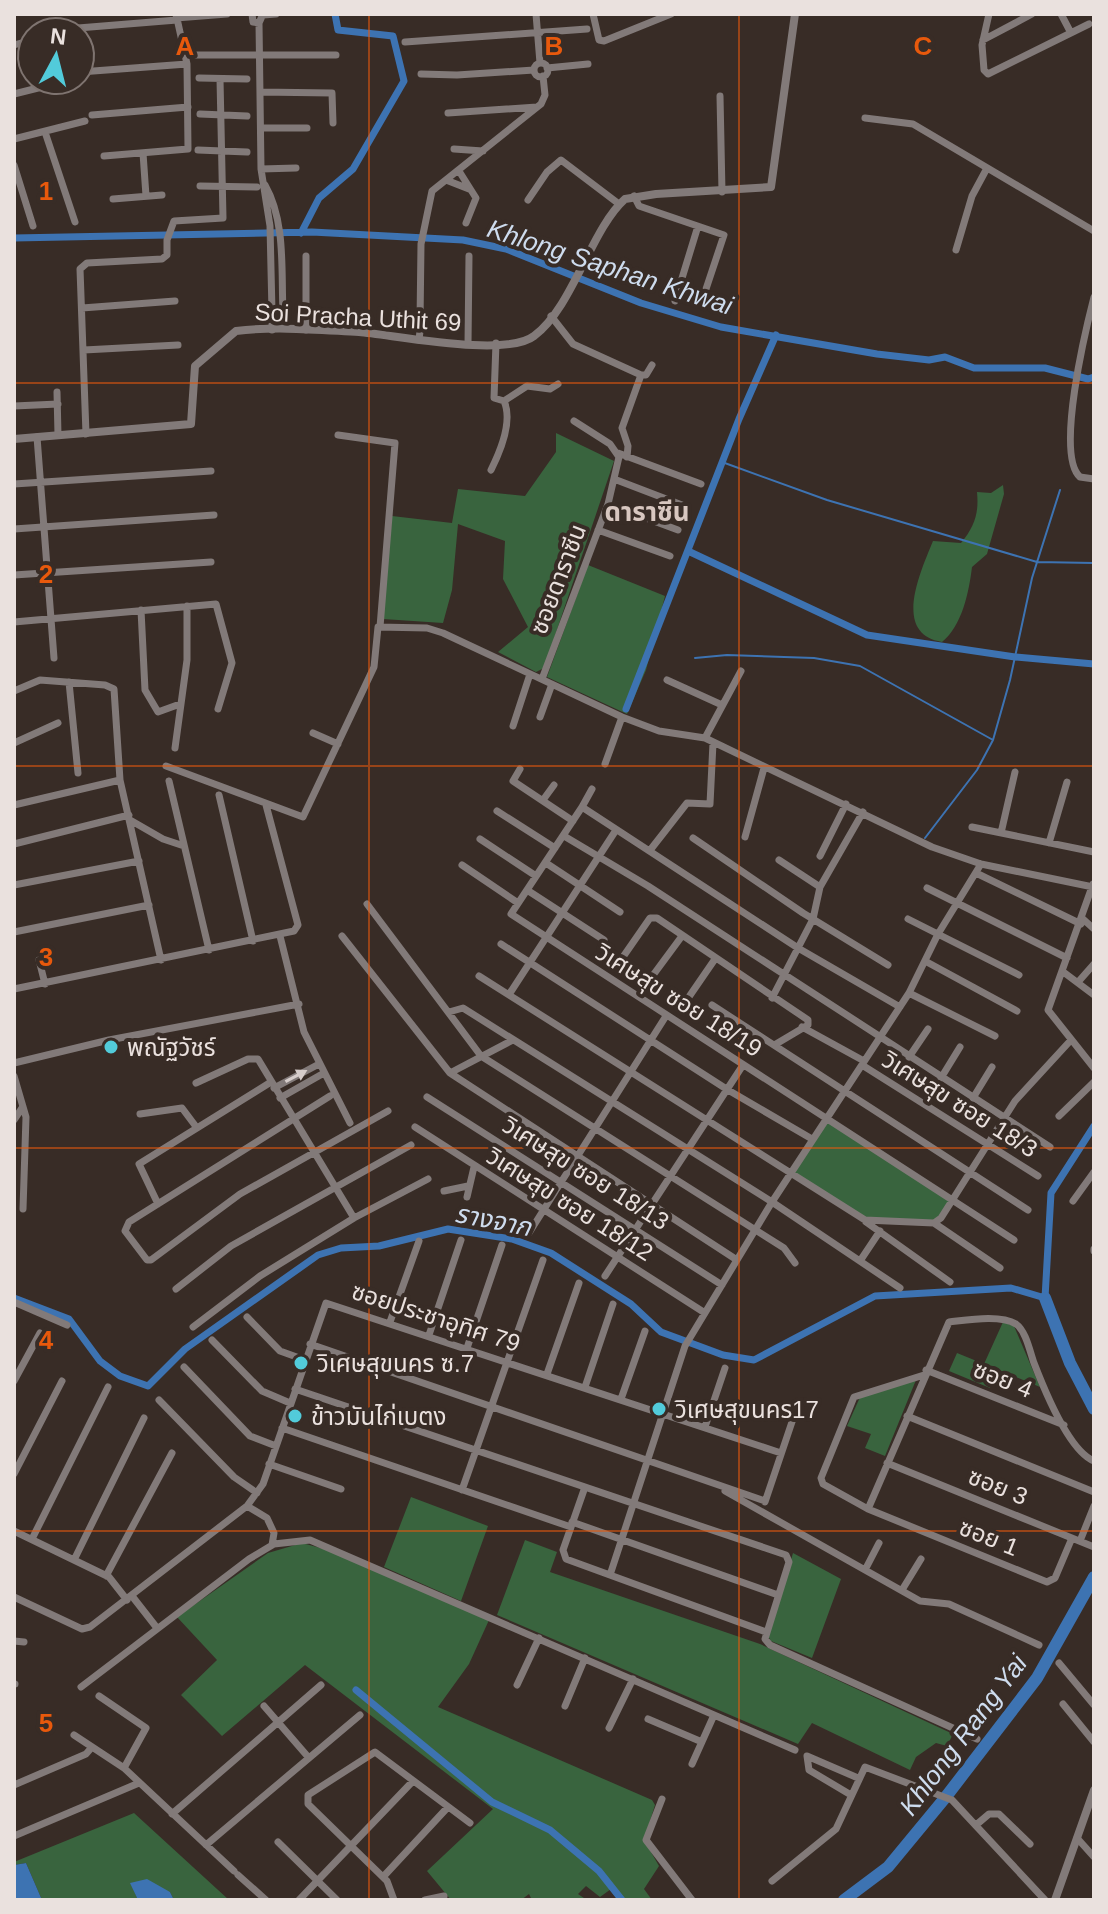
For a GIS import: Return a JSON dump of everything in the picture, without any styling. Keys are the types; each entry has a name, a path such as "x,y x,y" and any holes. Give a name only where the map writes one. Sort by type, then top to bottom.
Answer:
{"street":[{"path":"96,25 227,14"},
{"path":"252,14 253,22 259,23"},
{"path":"272,330 272,292 279,226 269,197 260,184 259,23 263,14 276,14"},
{"path":"420,331 421,244 432,191 537,107 545,95 536,14"},
{"path":"593,14 601,41 671,14"},
{"path":"528,200 547,172 561,160 619,204 634,195 769,190 773,182 795,14"},
{"path":"989,14 983,40 984,70 988,74 1089,24"},
{"path":"983,40 1032,14"},
{"path":"1061,14 1071,33"},
{"path":"104,156 188,149 187,60 176,17"},
{"path":"405,42 587,29"},
{"path":"96,70 187,60 336,55"},
{"path":"421,74 457,75 588,64"},
{"path":"199,78 247,79"},
{"path":"86,434 80,269 83,264 162,259 167,255 171,225 177,220 223,218 220,79"},
{"path":"260,92 332,93 333,123"},
{"path":"720,96 722,192"},
{"path":"14,139 89,118 188,107"},
{"path":"448,113 537,107"},
{"path":"200,114 247,116"},
{"path":"865,118 913,124 986,170 1094,231"},
{"path":"261,128 307,128"},
{"path":"45,132 75,222"},
{"path":"454,149 483,151"},
{"path":"198,150 247,152"},
{"path":"143,153 146,196"},
{"path":"14,165 33,226"},
{"path":"261,169 296,168"},
{"path":"956,250 972,196 986,170"},
{"path":"459,171 476,198 466,223"},
{"path":"446,180 469,189"},
{"path":"200,186 260,184"},
{"path":"113,199 162,195"},
{"path":"634,195 639,206 724,235 705,292"},
{"name":"Soi Pracha Uthit 69","path":"14,439 191,424 193,384 199,361 236,331 420,331 468,344 532,338 571,287 619,204"},
{"path":"675,301 698,226"},
{"path":"306,256 306,330"},
{"path":"468,344 469,256"},
{"path":"276,258 282,292 283,330"},
{"path":"272,292 282,292"},
{"path":"1094,297 1076,365 1072,469 1080,477 1094,479"},
{"path":"82,308 175,301"},
{"path":"551,316 573,344 641,375 646,375 652,365"},
{"path":"496,343 494,398 504,401 527,386 550,389 558,384"},
{"path":"84,350 178,345"},
{"path":"627,457 628,446 622,428 641,375"},
{"path":"57,392 58,435"},
{"path":"491,470 504,432 507,411 504,401"},
{"path":"14,406 58,404"},
{"path":"574,421 618,453 701,484"},
{"path":"166,766 303,817 374,667 376,631 380,627 395,443 338,435"},
{"path":"37,437 54,658"},
{"name":"ซอยดาราซีน","path":"542,679 608,504 618,453"},
{"path":"14,484 211,471"},
{"path":"614,479 682,505"},
{"path":"608,504 678,530"},
{"path":"14,529 214,515"},
{"path":"598,530 670,556"},
{"path":"14,575 211,562"},
{"path":"14,622 187,606 219,606 222,631 232,663 218,709"},
{"path":"175,748 188,647 187,606"},
{"path":"141,610 146,695 158,712 180,704"},
{"path":"380,627 435,629 622,717 659,731 705,738 932,847 981,864 1093,884 1048,1010 1094,1068"},
{"path":"705,738 741,671"},
{"path":"513,726 530,674"},
{"path":"14,691 37,680 105,685 114,689 120,780 161,960"},
{"path":"667,680 722,705"},
{"path":"69,682 78,773"},
{"path":"540,717 552,684"},
{"path":"605,764 622,717"},
{"path":"14,743 58,723"},
{"path":"313,733 338,744"},
{"path":"651,849 687,803 710,804 713,743"},
{"path":"745,837 764,768"},
{"path":"520,769 513,781 573,821"},
{"path":"1001,833 1015,772"},
{"path":"14,805 120,780"},
{"path":"169,781 209,950"},
{"path":"1049,843 1067,782"},
{"path":"543,800 554,785"},
{"path":"462,865 518,903 592,789"},
{"path":"219,795 253,941"},
{"path":"820,856 846,804"},
{"path":"14,989 294,931 298,925 266,805"},
{"path":"582,807 651,849 798,948 900,1007"},
{"path":"497,811 555,848"},
{"path":"772,998 813,919 820,887 863,812"},
{"path":"14,844 130,818 184,846"},
{"path":"972,827 1094,852"},
{"path":"510,993 616,830"},
{"path":"564,836 648,886 782,977 1050,1147"},
{"path":"693,838 888,965"},
{"path":"480,839 536,876"},
{"path":"779,860 820,887"},
{"path":"14,885 139,861"},
{"path":"546,863 620,912"},
{"path":"610,1575 691,1335 812,1139 909,993 938,934 981,864"},
{"path":"976,873 1094,929"},
{"path":"927,888 1067,958"},
{"path":"527,890 604,940"},
{"name":"วิเศษสุข ซอย 18/19","path":"518,903 511,914 546,939 1014,1240"},
{"path":"367,904 481,1056 784,1248 795,1263"},
{"path":"14,932 149,905"},
{"path":"616,967 650,918 657,918 808,1020 808,1025 776,1044"},
{"path":"908,919 1019,975"},
{"path":"280,936 304,1032 350,1123"},
{"path":"342,936 450,1073 737,1260"},
{"path":"648,982 682,936"},
{"path":"501,944 728,1090 812,1139"},
{"path":"682,1007 715,959"},
{"path":"39,960 45,984"},
{"path":"925,961 1017,1011"},
{"path":"1079,981 1094,964"},
{"path":"1062,971 1094,995"},
{"path":"479,976 865,1220 950,1282"},
{"path":"909,993 995,1036"},
{"path":"14,1063 109,1040 299,1004"},
{"path":"712,1005 1028,1210"},
{"path":"449,1012 463,1008 772,1202 900,1288"},
{"path":"529,1233 666,1016"},
{"name":"วิเศษสุข ซอย 18/3","path":"802,1027 1038,1176"},
{"path":"909,1057 928,1029"},
{"path":"450,1073 513,1040"},
{"path":"934,1223 941,1218 1024,1088 1071,1040"},
{"path":"941,1078 960,1047"},
{"path":"196,1083 254,1057 354,1218"},
{"path":"158,1204 139,1164 272,1085 319,1064"},
{"path":"605,1276 655,1204 743,1065"},
{"path":"973,1098 992,1067"},
{"path":"280,1098 324,1073"},
{"path":"14,1076 26,1117 23,1209"},
{"path":"1059,1116 1094,1082"},
{"path":"330,1096 292,1117 126,1225 129,1237 149,1261 240,1194 388,1111"},
{"name":"วิเศษสุข ซอย 18/13","path":"427,1097 722,1285"},
{"path":"14,1120 22,1108"},
{"path":"140,1114 182,1108 197,1128"},
{"name":"วิเศษสุข ซอย 18/12","path":"415,1127 705,1313"},
{"path":"176,1289 231,1246 411,1145"},
{"path":"467,1197 474,1167"},
{"path":"1073,1201 1094,1172"},
{"path":"193,1327 250,1282 354,1218 428,1179"},
{"path":"444,1191 468,1186"},
{"path":"865,1220 934,1223 1000,1268"},
{"path":"860,1261 880,1231"},
{"path":"429,1335 461,1240"},
{"path":"390,1322 419,1241"},
{"path":"467,1348 502,1245"},
{"path":"462,1490 543,1260"},
{"path":"547,1374 579,1283"},
{"path":"14,1302 67,1325"},
{"name":"ซอยประชาอุทิศ 79","path":"14,1597 82,1629 130,1598 247,1506 257,1493 269,1464 326,1303 781,1453"},
{"path":"585,1387 613,1304"},
{"path":"247,1317 280,1351 305,1360"},
{"path":"925,1373 854,1397 821,1478 829,1490 868,1509 949,1322 1005,1320 1021,1329 1041,1382 1064,1425 1082,1455 1094,1461"},
{"path":"621,1399 645,1331"},
{"path":"15,1376 40,1333"},
{"path":"212,1340 262,1391 290,1403"},
{"path":"310,1344 765,1501"},
{"path":"184,1367 250,1436 276,1446"},
{"path":"705,1427 725,1368"},
{"name":"ซอย 4","path":"925,1373 1064,1425"},
{"path":"14,1474 62,1381"},
{"path":"32,1539 108,1387"},
{"path":"295,1389 786,1555 789,1562 766,1632 765,1639 770,1645 977,1739"},
{"path":"159,1400 234,1477 257,1493"},
{"path":"762,1512 796,1410"},
{"path":"907,1416 1094,1492"},
{"path":"74,1560 144,1418"},
{"path":"282,1428 462,1490 622,1539 778,1595"},
{"path":"106,1576 172,1453"},
{"name":"ซอย 3","path":"887,1463 1094,1547"},
{"path":"269,1464 341,1489"},
{"path":"709,1482 920,1601 949,1604 1039,1645"},
{"path":"585,1487 563,1550 566,1559 766,1632"},
{"path":"247,1506 267,1518 276,1544"},
{"path":"1076,1539 1094,1506"},
{"name":"ซอย 1","path":"868,1509 1047,1582 1055,1578 1076,1539"},
{"path":"14,1531 106,1576 157,1628"},
{"path":"81,1687 157,1628 276,1544 310,1540 795,1750"},
{"path":"865,1570 879,1543"},
{"path":"902,1590 921,1559"},
{"path":"517,1685 539,1638"},
{"path":"14,1641 24,1642"},
{"path":"565,1706 585,1658"},
{"path":"1059,1663 1094,1705"},
{"path":"609,1728 633,1679"},
{"path":"172,1814 321,1685"},
{"path":"99,1696 146,1728 124,1768"},
{"path":"1063,1704 1094,1742"},
{"path":"264,1706 309,1758"},
{"path":"206,1845 360,1715"},
{"path":"692,1764 714,1715"},
{"path":"648,1719 702,1742"},
{"path":"74,1735 124,1768 266,1900"},
{"path":"14,1785 86,1754 92,1747"},
{"path":"394,1900 383,1877 308,1804 308,1795 375,1752 470,1823"},
{"path":"851,1795 809,1770 807,1756 858,1778"},
{"path":"772,1881 836,1829 861,1769 871,1768 952,1800 1045,1900"},
{"path":"299,1900 413,1781"},
{"path":"14,1836 139,1783"},
{"path":"1055,1900 1094,1790"},
{"path":"662,1799 646,1840 692,1900"},
{"path":"383,1877 448,1807"},
{"path":"976,1825 989,1814 999,1814 1030,1844"},
{"path":"1077,1838 1094,1857"},
{"path":"278,1842 337,1900"},
{"path":"425,1900 444,1896"}],"green space":[{"path":"556,433 614,461 544,668 536,672 498,652 528,627 503,579 505,541 458,524 452,590 443,623 383,619 392,516 452,523 458,489 525,496 556,452"},
{"path":"1003,485 1004,494 987,554 972,567 966,597 955,627 942,642 927,637 918,627 914,600 933,541 961,543 975,519 977,492 991,493"},
{"path":"588,565 665,596 646,670 627,714 547,677"},
{"path":"827,1117 952,1198 934,1223 865,1220 791,1173"},
{"path":"1003,1322 1014,1326 1040,1387 999,1370 990,1388 949,1371 957,1353 984,1364"},
{"path":"916,1380 885,1456 865,1448 871,1434 847,1426 861,1395"},
{"path":"411,1497 488,1526 461,1601 384,1567"},
{"path":"525,1540 557,1552 550,1572 760,1644 953,1734 947,1746 936,1743 916,1757 910,1770 812,1723 798,1744 497,1615"},
{"path":"302,1543 324,1549 489,1620 469,1664 438,1707 652,1800 655,1805 644,1840 659,1866 644,1889 652,1900 620,1900 611,1889 600,1897 586,1886 578,1894 587,1900 532,1900 529,1894 521,1900 451,1900 427,1871 493,1809 305,1665 222,1736 181,1695 217,1660 177,1617 268,1553"},
{"path":"793,1553 841,1579 812,1658 771,1641 768,1636"},
{"path":"134,1813 229,1900 174,1900 170,1892 131,1883 138,1900 42,1900 26,1863 14,1865 14,1862"}],"water":[{"path":"26,1863 42,1900 14,1900 14,1865"},
{"path":"147,1879 170,1892 174,1900 138,1900 130,1883"}],"waterway":[{"path":"301,233 319,198 353,169 404,81 393,36 338,30 335,14"},
{"name":"Khlong Saphan Khwai","path":"14,238 312,232 463,240 506,249 641,303 721,327 877,354 929,360 945,357 974,368 1045,368 1088,379 1094,377"},
{"path":"626,709 739,419 776,335"},
{"path":"722,462 827,500 1037,562 1094,563"},
{"path":"925,838 977,770 993,740 1010,680 1032,578 1060,490"},
{"path":"688,551 867,635 1015,657 1094,664"},
{"path":"695,658 727,655 814,658 860,666 993,740"},
{"name":"รางจาก","path":"14,1298 69,1319 100,1361 120,1376 148,1386 185,1349 318,1255 341,1248 379,1246 448,1229 512,1239 551,1253 631,1304 661,1332 723,1355 754,1360 875,1296 1011,1288 1045,1298 1051,1193 1094,1126"},
{"path":"1045,1298 1070,1363 1094,1409"},
{"name":"Khlong Rang Yai","path":"844,1900 888,1867 945,1798 1037,1678 1094,1577"},
{"path":"356,1690 492,1802 550,1830 599,1871 622,1900"}],"place":[{"name":"พณัฐวัชร์","path":"111,1047"},
{"name":"วิเศษสุขนคร ซ.7","path":"301,1363"},
{"name":"วิเศษสุขนคร17","path":"659,1409"},
{"name":"ข้าวมันไก่เบตง","path":"295,1416"}],"district":[{"name":"ดาราซีน","path":"647,512"}]}
